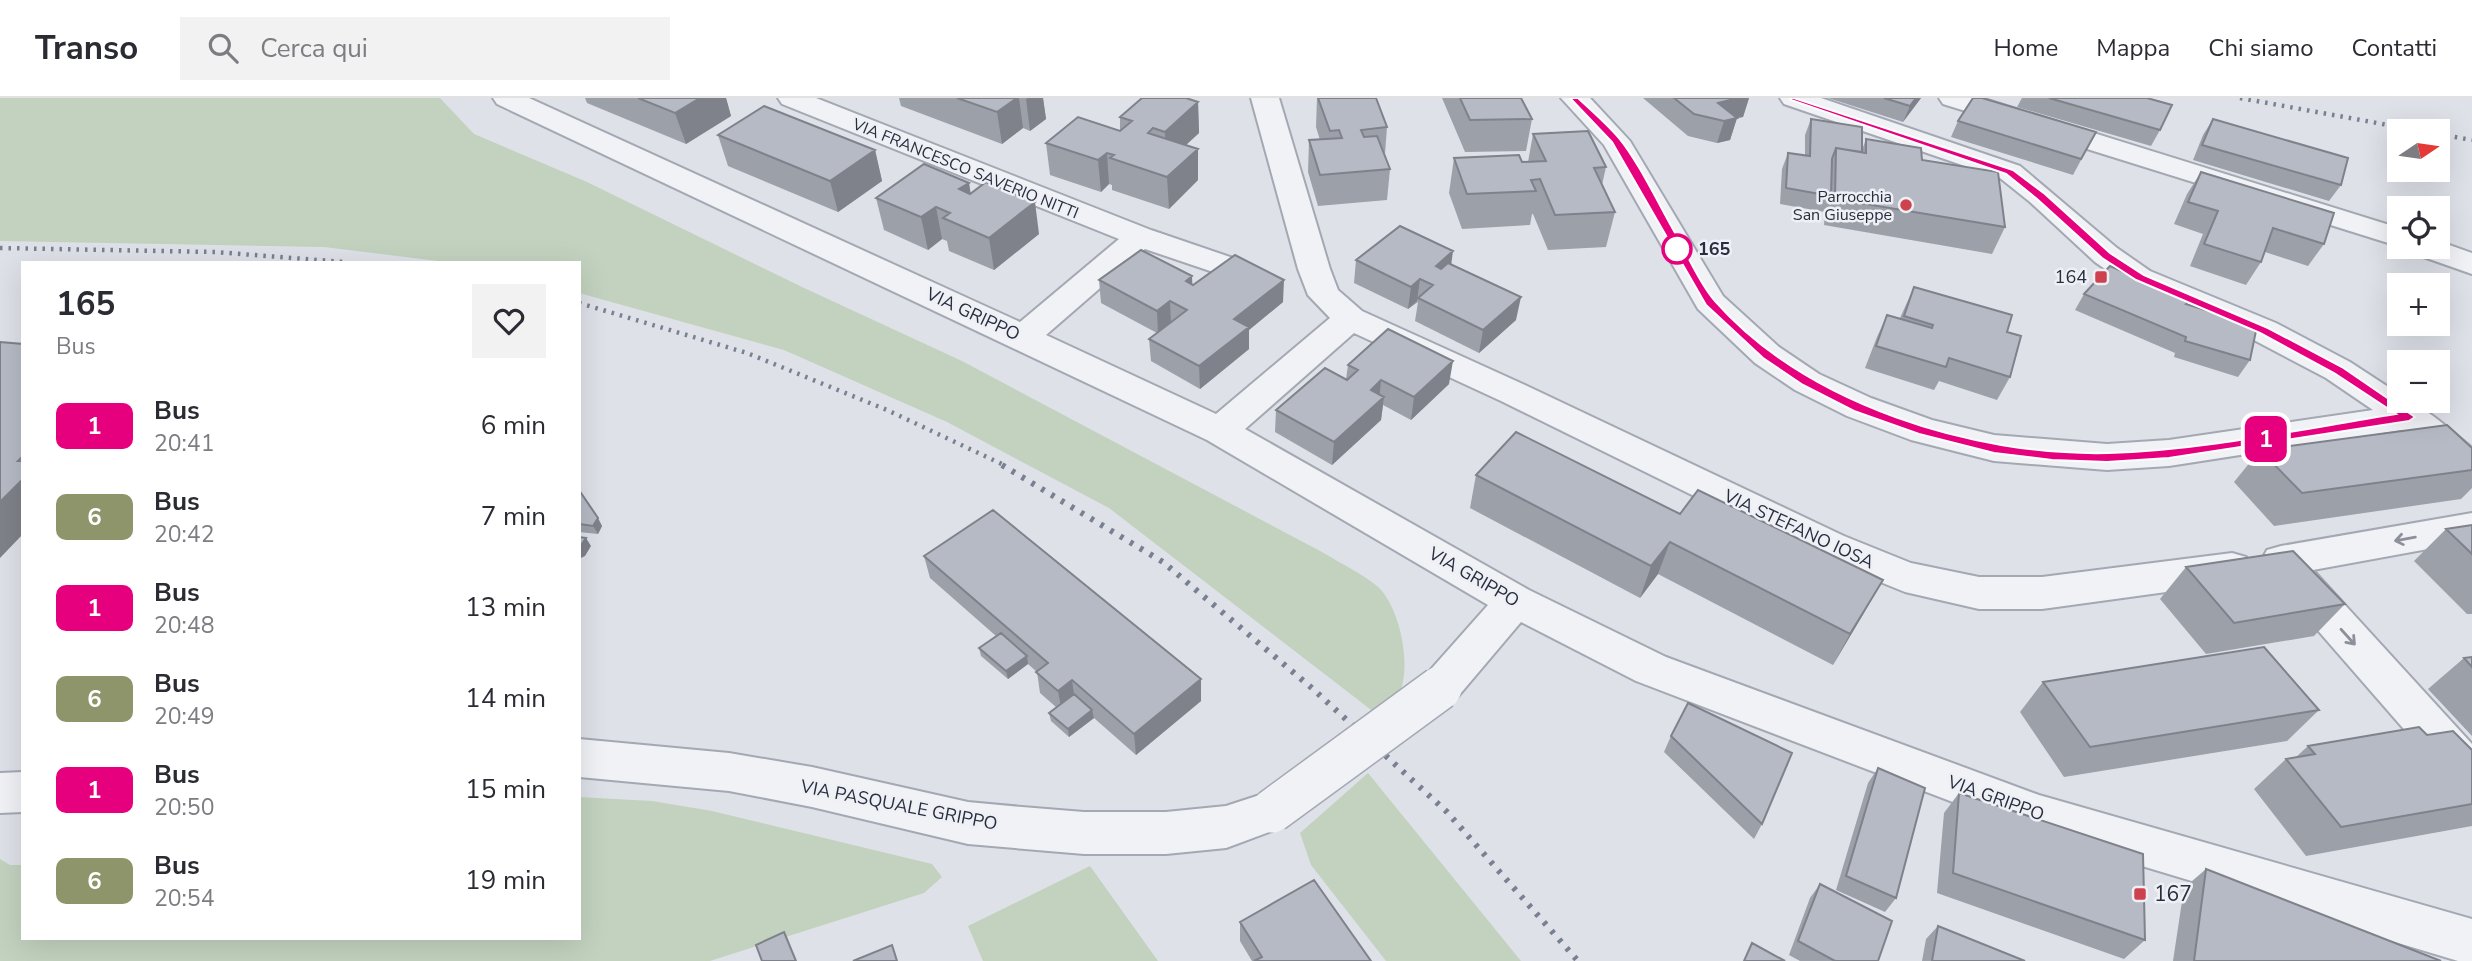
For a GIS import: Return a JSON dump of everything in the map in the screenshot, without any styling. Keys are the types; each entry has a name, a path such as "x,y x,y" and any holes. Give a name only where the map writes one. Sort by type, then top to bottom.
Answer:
{"street":[{"name":"VIA FRANCESCO SAVERIO NITTI","path":"792,98 1140,237 1222,265"},
{"path":"1220,431 1350,318 1324,295 1265,98"},
{"path":"1574,98 1616,141 1710,302 1767,355 1807,382 1859,408 1924,430 1994,448 2052,455 2107,457 2169,453 2409,417"},
{"path":"1794,98 2010,172 2041,196 2106,256 2140,278 2264,331 2338,370 2409,417 2472,468"},
{"path":"1953,98 2387,234"},
{"name":"VIA GRIPPO","path":"521,101 1220,431 1515,601 1651,669 2039,815 2472,942"},
{"path":"1023,337 1140,237"},
{"path":"2450,256 2472,264"},
{"name":"VIA STEFANO IOSA","path":"1350,318 1513,393 1830,546 1905,577 1979,593 2042,593 2281,561 2472,527"},
{"path":"2281,561 2471,773"},
{"name":"VIA PASQUALE GRIPPO","path":"581,758 729,772 812,787 968,822 1047,830 1166,833 1226,827 1272,811 1440,688 1515,601"},
{"path":"0,793 21,792"}],"green space":[{"path":"0,98 440,98 474,134 587,182 802,287 962,361 1357,572 1385,595 1398,623 1404,656 1402,686 1395,700 1379,716 1109,508 947,422 784,350 581,294 581,261 438,261 324,247 0,241"},
{"path":"1368,773 1521,961 1386,961 1311,865 1300,833"},
{"path":"581,797 652,801 712,811 932,864 942,877 924,893 710,961 0,961 0,859 10,865 21,865 21,940 581,940"},
{"path":"1090,866 1158,961 983,961 968,926"}],"building":[{"path":"638,98 700,98 675,113"},
{"path":"957,98 1017,98 997,112"},
{"path":"1142,98 1186,98 1198,102 1165,132 1153,128 1148,133 1198,149 1167,177 1110,158 1114,155 1107,153 1098,160 1046,143 1078,117 1120,131 1132,121 1120,117"},
{"path":"1318,98 1376,98 1387,127 1361,130 1364,137 1377,136 1390,169 1320,175 1309,140 1342,138 1339,130 1330,131"},
{"path":"1460,98 1521,98 1532,119 1470,120"},
{"path":"1674,98 1738,98 1718,103 1737,118 1724,121 1694,114"},
{"path":"1884,98 1916,98 1910,106"},
{"path":"1973,98 1982,98 2096,132 2081,159 1958,121"},
{"path":"2049,98 2147,98 2172,105 2160,130"},
{"path":"764,106 875,150 830,181 718,135"},
{"path":"1811,119 1862,127 1862,152 1836,148 1832,159 1831,196 1786,188 1788,153 1810,156"},
{"path":"2213,119 2348,158 2341,185 2202,145"},
{"path":"1588,131 1606,167 1594,168 1615,212 1555,215 1540,179 1531,180 1536,191 1467,194 1454,158 1519,155 1522,162 1546,161 1533,134"},
{"path":"1866,139 1921,148 1922,160 1998,172 2005,227 1835,199 1836,148 1866,153"},
{"path":"924,164 969,183 959,189 970,194 986,182 1035,202 989,238 943,218 950,213 936,207 921,217 876,198"},
{"path":"2201,172 2334,213 2324,244 2273,228 2261,262 2204,244 2218,211 2188,202"},
{"path":"1400,226 1453,251 1436,266 1441,269 1448,263 1521,297 1483,330 1418,298 1433,285 1420,279 1411,287 1356,260"},
{"path":"1141,250 1192,276 1186,281 1193,285 1235,255 1284,280 1234,319 1249,327 1199,366 1149,339 1187,310 1170,301 1157,311 1099,280"},
{"path":"2110,266 2190,300 2186,304 2257,326 2250,360 2185,341 2186,337 2084,294"},
{"path":"1914,287 2012,315 2007,332 2021,336 2010,377 1949,358 1946,367 1876,346 1887,315 1932,328 1933,325 1904,316"},
{"path":"1388,329 1453,361 1414,397 1381,380 1371,390 1384,397 1334,442 1276,410 1325,368 1347,380 1358,370 1348,365"},
{"path":"0,342 21,344 21,458 18,461 21,461 21,481 0,502"},
{"path":"2447,425 2472,448 2472,470 2302,493 2260,450"},
{"path":"1516,432 1680,514 1698,490 1883,580 1850,634 1670,542 1651,566 1476,475"},
{"path":"581,493 598,518 593,526 581,524"},
{"path":"993,510 1201,679 1134,734 1072,680 1058,691 1036,672 1048,663 924,556"},
{"path":"2472,525 2472,554 2446,529"},
{"path":"2293,551 2345,604 2234,623 2186,567"},
{"path":"1001,633 1027,656 1006,671 979,648"},
{"path":"2264,647 2319,710 2090,747 2043,682"},
{"path":"2472,657 2472,667 2464,658"},
{"path":"1074,694 1092,710 1068,729 1049,713"},
{"path":"1688,703 1792,753 1762,824 1671,736"},
{"path":"2419,727 2427,735 2453,731 2472,750 2472,804 2341,827 2286,759 2315,754 2308,746"},
{"path":"1878,768 1925,788 1896,898 1846,876"},
{"path":"1959,793 2143,854 2145,940 1953,873"},
{"path":"2206,869 2441,961 2194,961"},
{"path":"1314,880 1371,961 1254,961 1262,957 1240,922"},
{"path":"1820,884 1892,921 1878,961 1835,961 1798,941"},
{"path":"1938,926 2025,961 1932,961"},
{"path":"784,932 796,961 762,961 756,945"},
{"path":"1752,943 1785,961 1744,961"},
{"path":"892,945 897,961 853,961"}],"railway":[{"path":"2240,98 2387,125"},
{"path":"2450,136 2472,140"},
{"path":"0,248 215,252 331,261"},
{"path":"581,304 747,353 887,410 1006,466"},
{"path":"1002,465 1163,562 1313,689 1447,812 1578,961"}],"bus line":[{"name":"1","path":"1575,98 1616,141 1710,302 1767,355 1807,382 1859,408 1924,430 1994,448 2052,455 2107,457 2169,453 2409,417 2338,370 2264,331 2140,278 2106,256 2041,196 2010,172 1794,98"}],"place":[{"name":"Parrocchia San Giuseppe","path":"1906,205"},
{"name":"165","path":"1677,249"},
{"name":"164","path":"2101,277"},
{"name":"167","path":"2140,894"}]}
